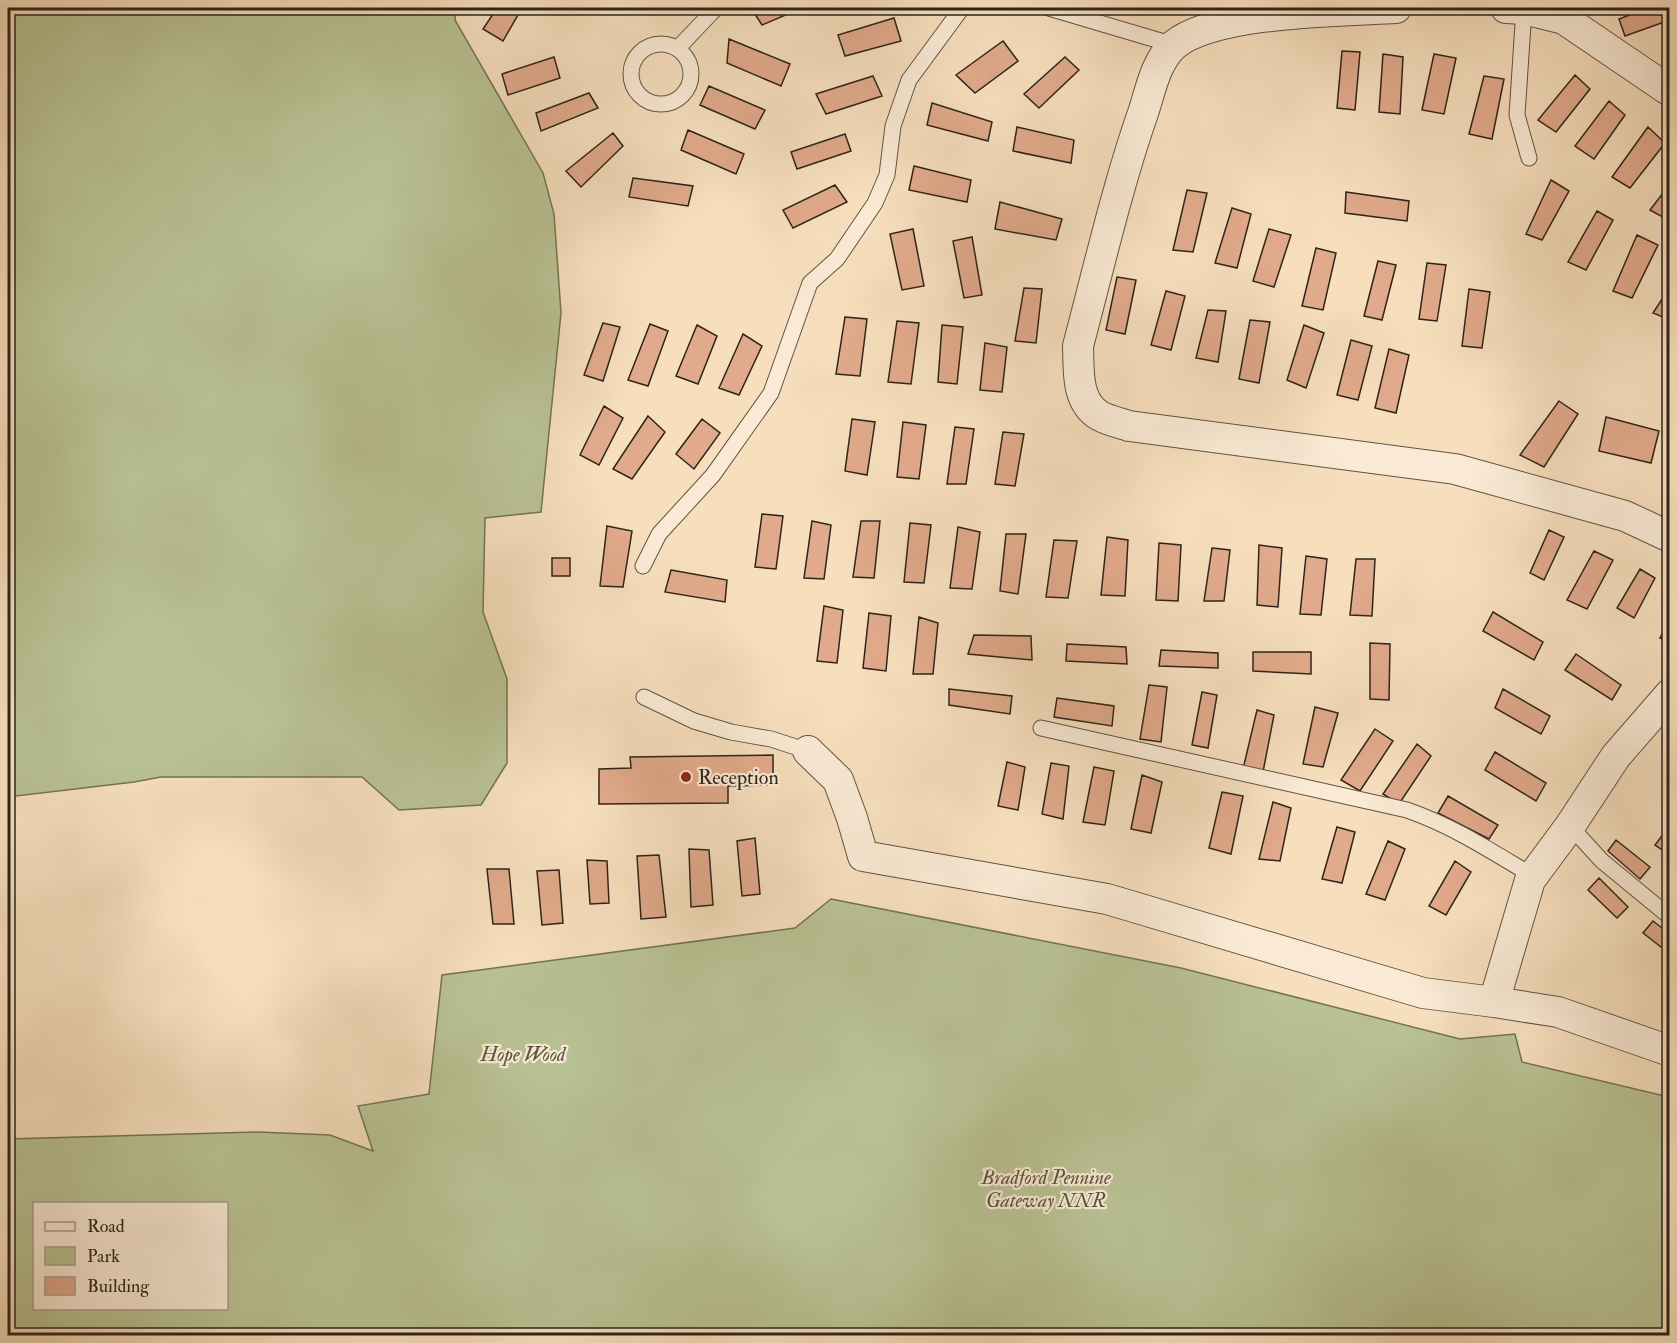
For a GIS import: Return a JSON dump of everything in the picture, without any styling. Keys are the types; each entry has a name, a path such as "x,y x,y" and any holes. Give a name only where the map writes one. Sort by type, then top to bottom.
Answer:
{"street":[{"path":"1396,8 1253,18 1199,31 1174,45 1160,63 1129,151 1078,346 1079,378 1083,398 1098,415 1129,426 1455,469 1625,516 1670,537"},
{"path":"1515,8 1564,19 1670,91"},
{"path":"1494,1002 1530,880 1570,826 1616,756 1670,694"},
{"path":"808,751 838,780 863,856 1107,899 1423,993 1558,1012 1670,1051"}],"lane":[{"path":"678,48 716,8"},
{"path":"643,566 659,534 713,475 771,393 810,283 837,259 875,203 887,175 893,126 909,80 962,8"},
{"path":"1049,8 1174,45"},
{"path":"1515,8 1517,116 1529,158"},
{"path":"668,44 678,48 690,64 692,74 686,92 669,103 650,102 635,89 631,69 634,60 649,46 668,44"},
{"path":"644,697 694,721 731,732 771,739 808,751"},
{"path":"1041,728 1407,810 1438,821 1463,834 1533,876"},
{"path":"1570,826 1602,861 1670,917"}],"green space":[{"path":"8,8 456,8 455,20 543,173 554,214 561,313 541,512 485,518 483,612 507,679 507,763 481,805 399,810 362,777 161,777 8,797"},
{"path":"831,899 1181,968 1460,1039 1515,1034 1522,1062 1669,1097 1669,1335 8,1335 8,1139 258,1132 330,1135 373,1151 358,1106 429,1094 442,975 795,928"}],"building":[{"path":"497,8 522,8 503,41 483,29"},
{"path":"751,8 802,8 762,25"},
{"path":"1648,8 1670,8 1670,20 1625,36 1619,19"},
{"path":"894,18 901,41 845,56 838,35"},
{"path":"729,39 790,64 781,86 727,63"},
{"path":"1003,41 1018,61 975,93 956,75"},
{"path":"1342,51 1360,52 1355,110 1337,108"},
{"path":"1383,54 1403,57 1400,114 1379,112"},
{"path":"1434,54 1456,58 1444,114 1422,110"},
{"path":"554,57 560,78 508,95 502,74"},
{"path":"1065,57 1079,70 1039,108 1024,94"},
{"path":"1575,75 1590,89 1556,132 1538,120"},
{"path":"873,76 882,96 826,114 816,94"},
{"path":"1484,76 1504,79 1492,139 1469,134"},
{"path":"709,86 765,110 755,129 700,105"},
{"path":"589,93 598,108 541,131 536,113"},
{"path":"1609,101 1625,115 1594,159 1575,146"},
{"path":"932,103 992,122 988,141 927,125"},
{"path":"1017,127 1074,140 1071,163 1013,151"},
{"path":"1648,127 1665,143 1630,188 1612,177"},
{"path":"688,130 744,154 736,174 681,150"},
{"path":"613,133 623,146 581,187 566,171"},
{"path":"845,134 851,151 797,169 791,152"},
{"path":"914,166 971,180 967,202 909,190"},
{"path":"633,178 693,186 688,206 629,197"},
{"path":"1551,180 1569,191 1542,240 1526,234"},
{"path":"1670,184 1670,221 1650,210"},
{"path":"835,185 847,202 793,228 783,210"},
{"path":"1187,190 1207,193 1193,252 1173,250"},
{"path":"1346,192 1409,201 1407,221 1345,213"},
{"path":"1000,202 1062,219 1056,240 995,229"},
{"path":"1232,208 1251,214 1237,268 1215,263"},
{"path":"1597,211 1613,220 1586,270 1568,262"},
{"path":"913,229 924,286 902,290 890,234"},
{"path":"1269,229 1291,235 1274,287 1253,281"},
{"path":"1637,235 1658,245 1632,298 1613,291"},
{"path":"972,237 982,295 964,298 953,241"},
{"path":"1316,248 1336,253 1323,310 1302,306"},
{"path":"1378,261 1396,265 1382,320 1364,316"},
{"path":"1427,263 1446,265 1437,321 1419,319"},
{"path":"1117,277 1136,280 1125,334 1106,330"},
{"path":"1670,287 1670,320 1653,313"},
{"path":"1024,288 1042,289 1036,343 1015,341"},
{"path":"1469,289 1490,292 1482,348 1462,346"},
{"path":"1166,291 1185,296 1171,350 1151,345"},
{"path":"1208,310 1226,311 1218,362 1196,358"},
{"path":"845,317 867,319 860,376 836,374"},
{"path":"1250,320 1270,322 1259,383 1239,379"},
{"path":"897,321 919,323 911,384 888,382"},
{"path":"603,323 620,327 603,381 584,375"},
{"path":"650,324 668,331 648,386 628,380"},
{"path":"697,325 717,336 698,384 676,376"},
{"path":"942,325 963,327 957,384 938,382"},
{"path":"1304,325 1324,333 1306,388 1287,380"},
{"path":"743,334 762,346 739,395 719,388"},
{"path":"1351,340 1372,346 1358,400 1337,395"},
{"path":"985,343 1007,347 1002,392 980,390"},
{"path":"1389,349 1409,355 1396,413 1375,408"},
{"path":"1559,401 1578,414 1544,467 1520,455"},
{"path":"604,406 623,418 599,465 580,455"},
{"path":"648,416 665,432 632,479 613,469"},
{"path":"1606,417 1659,431 1651,463 1599,451"},
{"path":"702,419 720,433 694,469 676,454"},
{"path":"852,419 875,422 867,475 845,471"},
{"path":"903,422 926,425 919,479 897,477"},
{"path":"955,427 974,429 966,484 947,484"},
{"path":"1003,432 1024,434 1015,486 995,484"},
{"path":"762,514 783,516 776,569 755,567"},
{"path":"812,521 831,525 824,579 804,578"},
{"path":"861,521 880,521 874,578 853,577"},
{"path":"910,523 931,525 924,583 904,582"},
{"path":"607,526 632,531 623,587 600,586"},
{"path":"958,527 980,532 972,589 950,588"},
{"path":"1549,530 1564,537 1544,580 1530,573"},
{"path":"1006,534 1026,534 1018,594 1000,591"},
{"path":"1107,537 1128,540 1125,596 1101,595"},
{"path":"1054,540 1077,541 1068,598 1046,597"},
{"path":"1159,543 1181,545 1178,601 1156,600"},
{"path":"1259,545 1282,548 1278,607 1257,605"},
{"path":"1212,548 1230,550 1224,601 1204,601"},
{"path":"1594,551 1613,560 1587,609 1567,600"},
{"path":"1306,556 1327,559 1321,615 1300,614"},
{"path":"552,558 570,558 570,576 552,576"},
{"path":"1356,559 1375,559 1372,616 1350,615"},
{"path":"1640,569 1655,578 1634,618 1617,608"},
{"path":"671,570 727,580 725,602 665,592"},
{"path":"824,606 843,610 837,663 817,661"},
{"path":"1493,612 1543,642 1534,660 1483,631"},
{"path":"869,613 891,616 886,671 863,668"},
{"path":"919,617 938,623 933,674 913,674"},
{"path":"1670,618 1670,642 1660,638"},
{"path":"974,635 1031,636 1032,660 968,654"},
{"path":"1370,643 1390,644 1389,700 1370,699"},
{"path":"1067,644 1126,647 1127,664 1066,661"},
{"path":"1161,650 1218,653 1218,668 1159,666"},
{"path":"1253,652 1311,652 1311,674 1253,671"},
{"path":"1576,654 1621,685 1612,700 1565,670"},
{"path":"1149,685 1167,687 1161,742 1140,739"},
{"path":"949,689 1012,696 1010,714 949,705"},
{"path":"1503,689 1550,716 1541,734 1495,708"},
{"path":"1202,692 1217,695 1208,748 1192,745"},
{"path":"1057,698 1114,706 1112,726 1054,717"},
{"path":"1315,707 1338,713 1323,767 1303,764"},
{"path":"1257,710 1274,715 1263,772 1243,769"},
{"path":"1375,729 1393,741 1360,791 1341,780"},
{"path":"1417,744 1431,756 1399,804 1383,794"},
{"path":"1495,752 1546,783 1536,801 1485,770"},
{"name":"Reception","path":"773,755 773,785 728,786 728,803 599,804 599,769 631,768 630,757"},
{"path":"1007,762 1025,767 1018,810 998,806"},
{"path":"1051,763 1069,766 1063,819 1042,814"},
{"path":"1094,767 1114,771 1105,825 1083,822"},
{"path":"1142,775 1162,782 1151,833 1131,829"},
{"path":"1222,792 1243,796 1231,854 1209,848"},
{"path":"1448,796 1498,825 1489,839 1438,813"},
{"path":"1273,802 1291,808 1280,861 1259,859"},
{"path":"1670,825 1670,855 1655,845"},
{"path":"1337,827 1355,832 1342,883 1322,879"},
{"path":"755,838 760,894 742,896 737,841"},
{"path":"1616,840 1650,867 1640,879 1608,851"},
{"path":"1388,841 1405,849 1385,900 1366,894"},
{"path":"689,849 709,850 713,905 691,907"},
{"path":"659,855 666,917 641,919 637,856"},
{"path":"587,860 607,861 609,903 590,904"},
{"path":"1455,861 1471,872 1446,915 1429,906"},
{"path":"487,869 509,869 514,924 493,924"},
{"path":"559,870 563,923 542,925 537,871"},
{"path":"1599,878 1628,907 1617,918 1588,890"},
{"path":"1653,921 1670,934 1670,954 1643,933"}],"place":[{"name":"Reception","path":"686,777"}],"park label":[{"name":"Hope Wood","path":"523,1054"},
{"name":"Bradford Pennine Gateway NNR","path":"1046,1188"}]}
